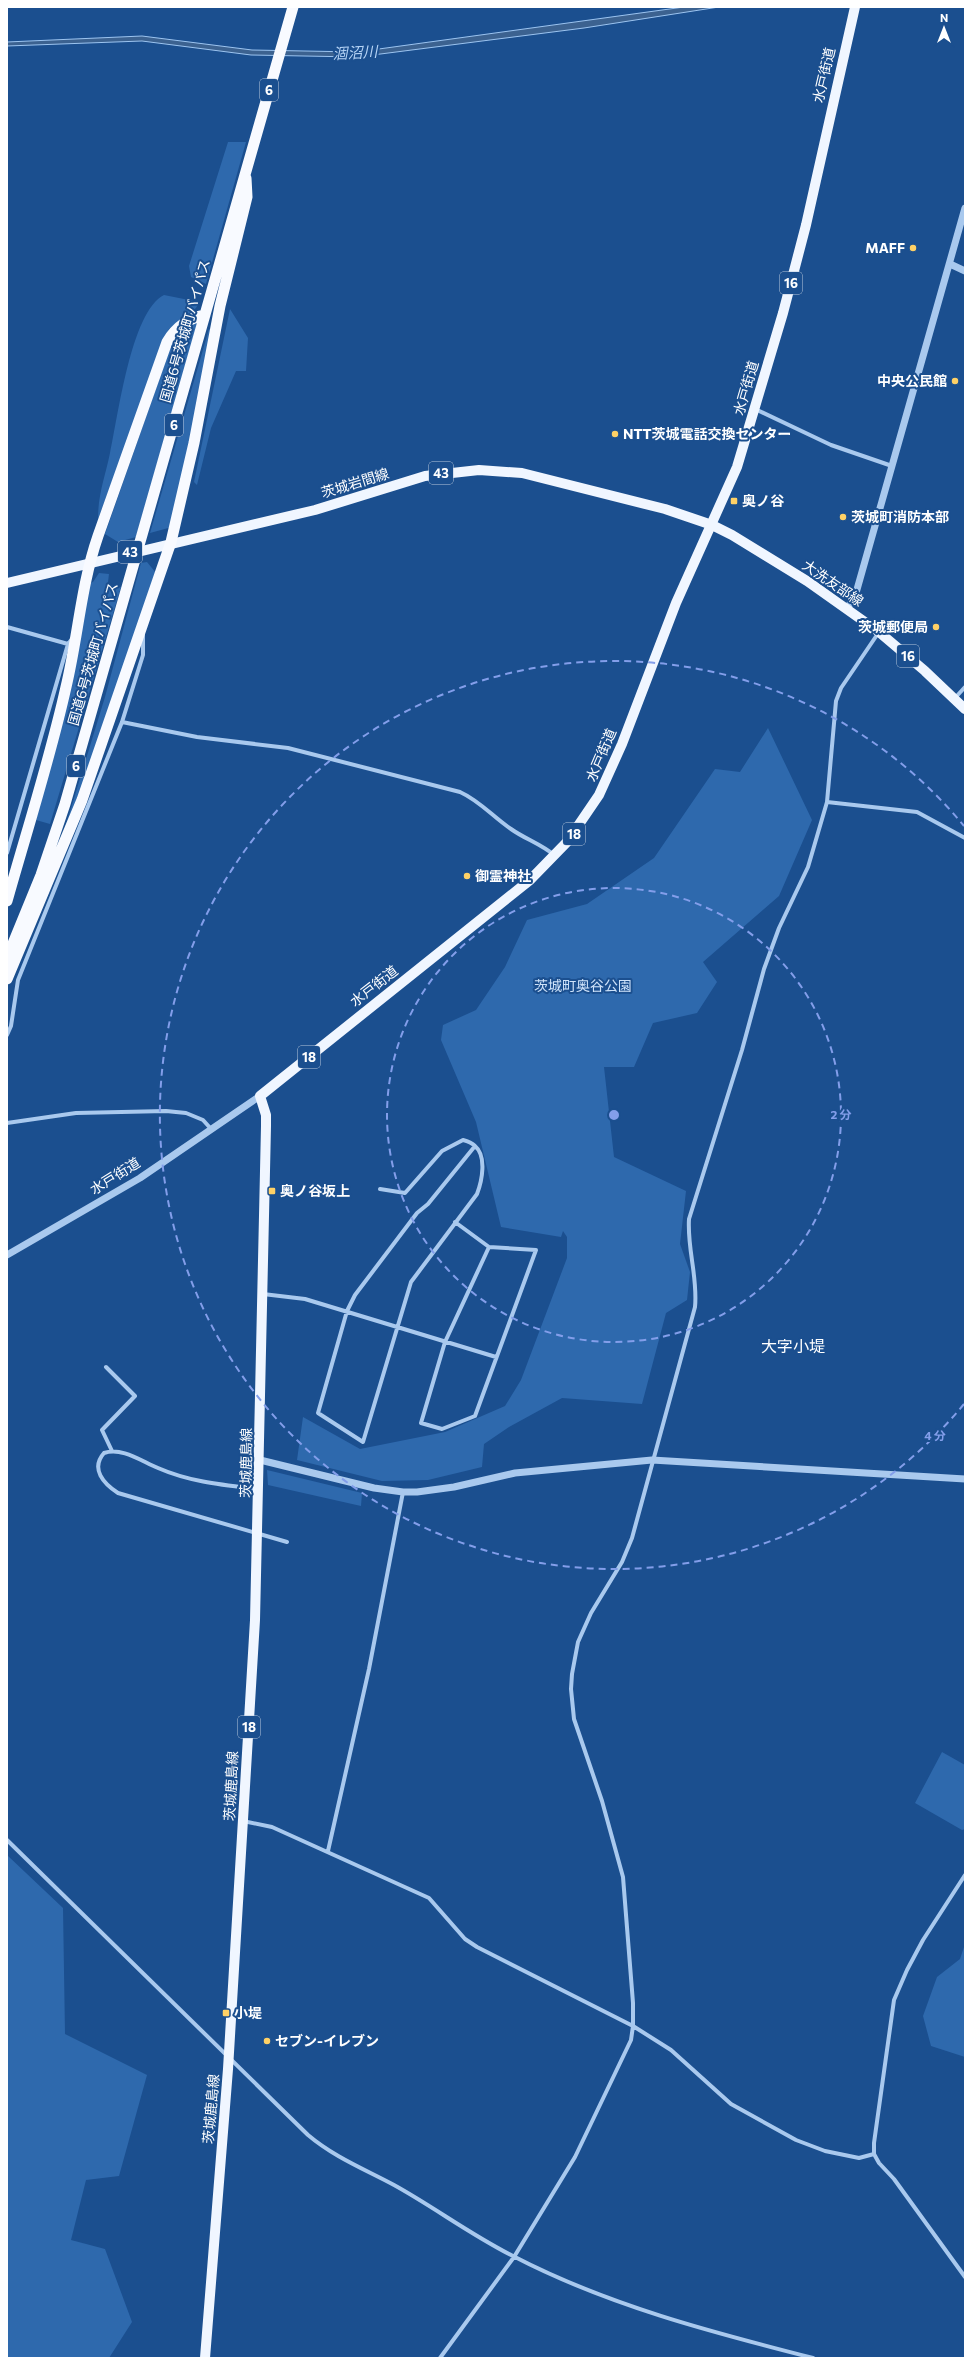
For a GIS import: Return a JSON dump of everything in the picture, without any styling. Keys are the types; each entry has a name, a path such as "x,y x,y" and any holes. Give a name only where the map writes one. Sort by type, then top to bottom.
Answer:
{"highway":[{"name":"国道6号茨城町バイパス","path":"7,958 41,875 65,804 293,7"},
{"path":"7,978 82,800 172,542 194,443 220,306 248,197 245,172"},
{"path":"7,901 55,732 77,635 89,562 167,342 174,331 181,325 194,317 205,314"}],"main road":[{"name":"水戸街道","path":"260,1096 498,906 555,856 590,812 608,776 676,603 737,467 806,225 835,87 855,7"},
{"name":"茨城岩間線","path":"7,582 172,542 315,510 425,476 479,470 522,473 549,479 665,509 712,525"},
{"name":"大洗友部線","path":"712,525 752,546 848,609 879,632 955,698 965,709"},
{"name":"茨城鹿島線","path":"205,2358 229,2057 259,1535 266,1126 266,1115 260,1096"}],"street":[{"path":"848,609 856,593 965,208"},
{"path":"950,264 965,271"},
{"path":"754,409 831,446 892,466"},
{"path":"7,1035 11,1026 18,980 122,722 143,654 142,625"},
{"path":"7,627 68,644"},
{"path":"440,2358 514,2257 584,2139 631,2040 633,2026 630,1945 623,1877 602,1801 574,1719 571,1690 578,1642 591,1613 622,1562 632,1538 652,1460 695,1307 696,1282 688,1235 692,1207 742,1050 764,969 779,928 808,868 827,802 836,701 841,688 879,632"},
{"path":"7,853 68,644 77,635"},
{"path":"955,698 965,687"},
{"path":"122,722 197,737 288,748 460,792 476,799 511,829 547,849 555,856"},
{"path":"827,802 917,812 965,838"},
{"name":"水戸街道","path":"7,1255 140,1178 260,1096"},
{"path":"7,1123 76,1113 166,1111 186,1113 203,1120 212,1130"},
{"path":"380,1189 405,1193 442,1151 463,1140 475,1146 481,1155 482,1182 477,1194 415,1275 396,1326 363,1442 318,1413 347,1311 365,1278 417,1213 428,1204 475,1146"},
{"path":"455,1222 489,1248 536,1250 475,1416 442,1429 421,1423 445,1342 489,1248"},
{"path":"263,1294 305,1299 496,1357"},
{"path":"106,1367 135,1396 102,1430 112,1450"},
{"path":"260,1490 212,1484 185,1477 161,1469 119,1451 112,1450 101,1457 98,1472 106,1485 118,1493 286,1542"},
{"path":"260,1460 374,1488 403,1492 418,1492 454,1487 515,1473 652,1460 965,1479"},
{"path":"328,1851 369,1669 403,1492"},
{"path":"243,1821 272,1828 328,1851 429,1898 466,1939 477,1947 633,2026 671,2050 731,2104 796,2140 820,2150 859,2158 874,2154"},
{"path":"7,1840 320,2145 352,2165 393,2185 464,2230 514,2257 606,2298 648,2312 812,2358"},
{"path":"965,1875 906,1970 894,2000 875,2129 874,2154 965,2277"}],"green space":[{"path":"228,142 246,142 206,284 191,277 189,266"},
{"path":"164,295 199,302 196,308 169,329 98,519 100,493 128,366 143,321 153,305"},
{"path":"230,309 248,338 246,371 236,371 211,428 197,485 194,482"},
{"path":"198,321 136,537 118,542 105,534 173,340"},
{"path":"209,329 212,330 172,527 150,533"},
{"path":"147,562 156,573 76,808 64,831 105,697 141,563"},
{"path":"99,573 109,574 107,590 121,587 50,824 36,820 62,721 90,583 93,582"},
{"name":"茨城町奥谷公園","path":"768,728 812,820 779,896 703,962 717,982 697,1013 653,1023 634,1067 604,1067 614,1157 686,1191 680,1244 690,1272 687,1300 666,1313 642,1404 562,1398 509,1427 484,1444 482,1467 428,1480 382,1481 297,1460 303,1417 360,1449 445,1432 505,1406 521,1380 567,1258 567,1237 563,1231 561,1237 501,1227 476,1122 441,1040 443,1025 476,1010 505,967 527,920 587,904 654,858 715,769 740,772"},
{"path":"267,1470 362,1493 361,1506 268,1485"},
{"path":"942,1752 965,1765 965,1829 962,1830 915,1803"},
{"path":"7,1855 63,1908 65,2034 147,2075 119,2176 86,2180 71,2240 105,2249 132,2322 109,2358 7,2358"},
{"path":"965,1944 965,2057 931,2046 923,2016 937,1977 960,1959"}],"water":[{"name":"涸沼川","path":"684,7 719,7 584,28 357,57 251,55 142,41 7,46 7,42 142,36 252,50 357,52"}],"place":[{"name":"MAFF","path":"913,248"},
{"name":"中央公民館","path":"955,381"},
{"name":"NTT茨城電話交換センター","path":"615,434"},
{"name":"奥ノ谷","path":"734,501"},
{"name":"茨城町消防本部","path":"843,517"},
{"name":"茨城郵便局","path":"936,627"},
{"name":"御霊神社","path":"467,876"},
{"name":"奥ノ谷坂上","path":"272,1191"},
{"name":"小堤","path":"226,2013"},
{"name":"セブン-イレブン","path":"267,2041"}],"district":[{"name":"大字小堤","path":"793,1346"}]}
